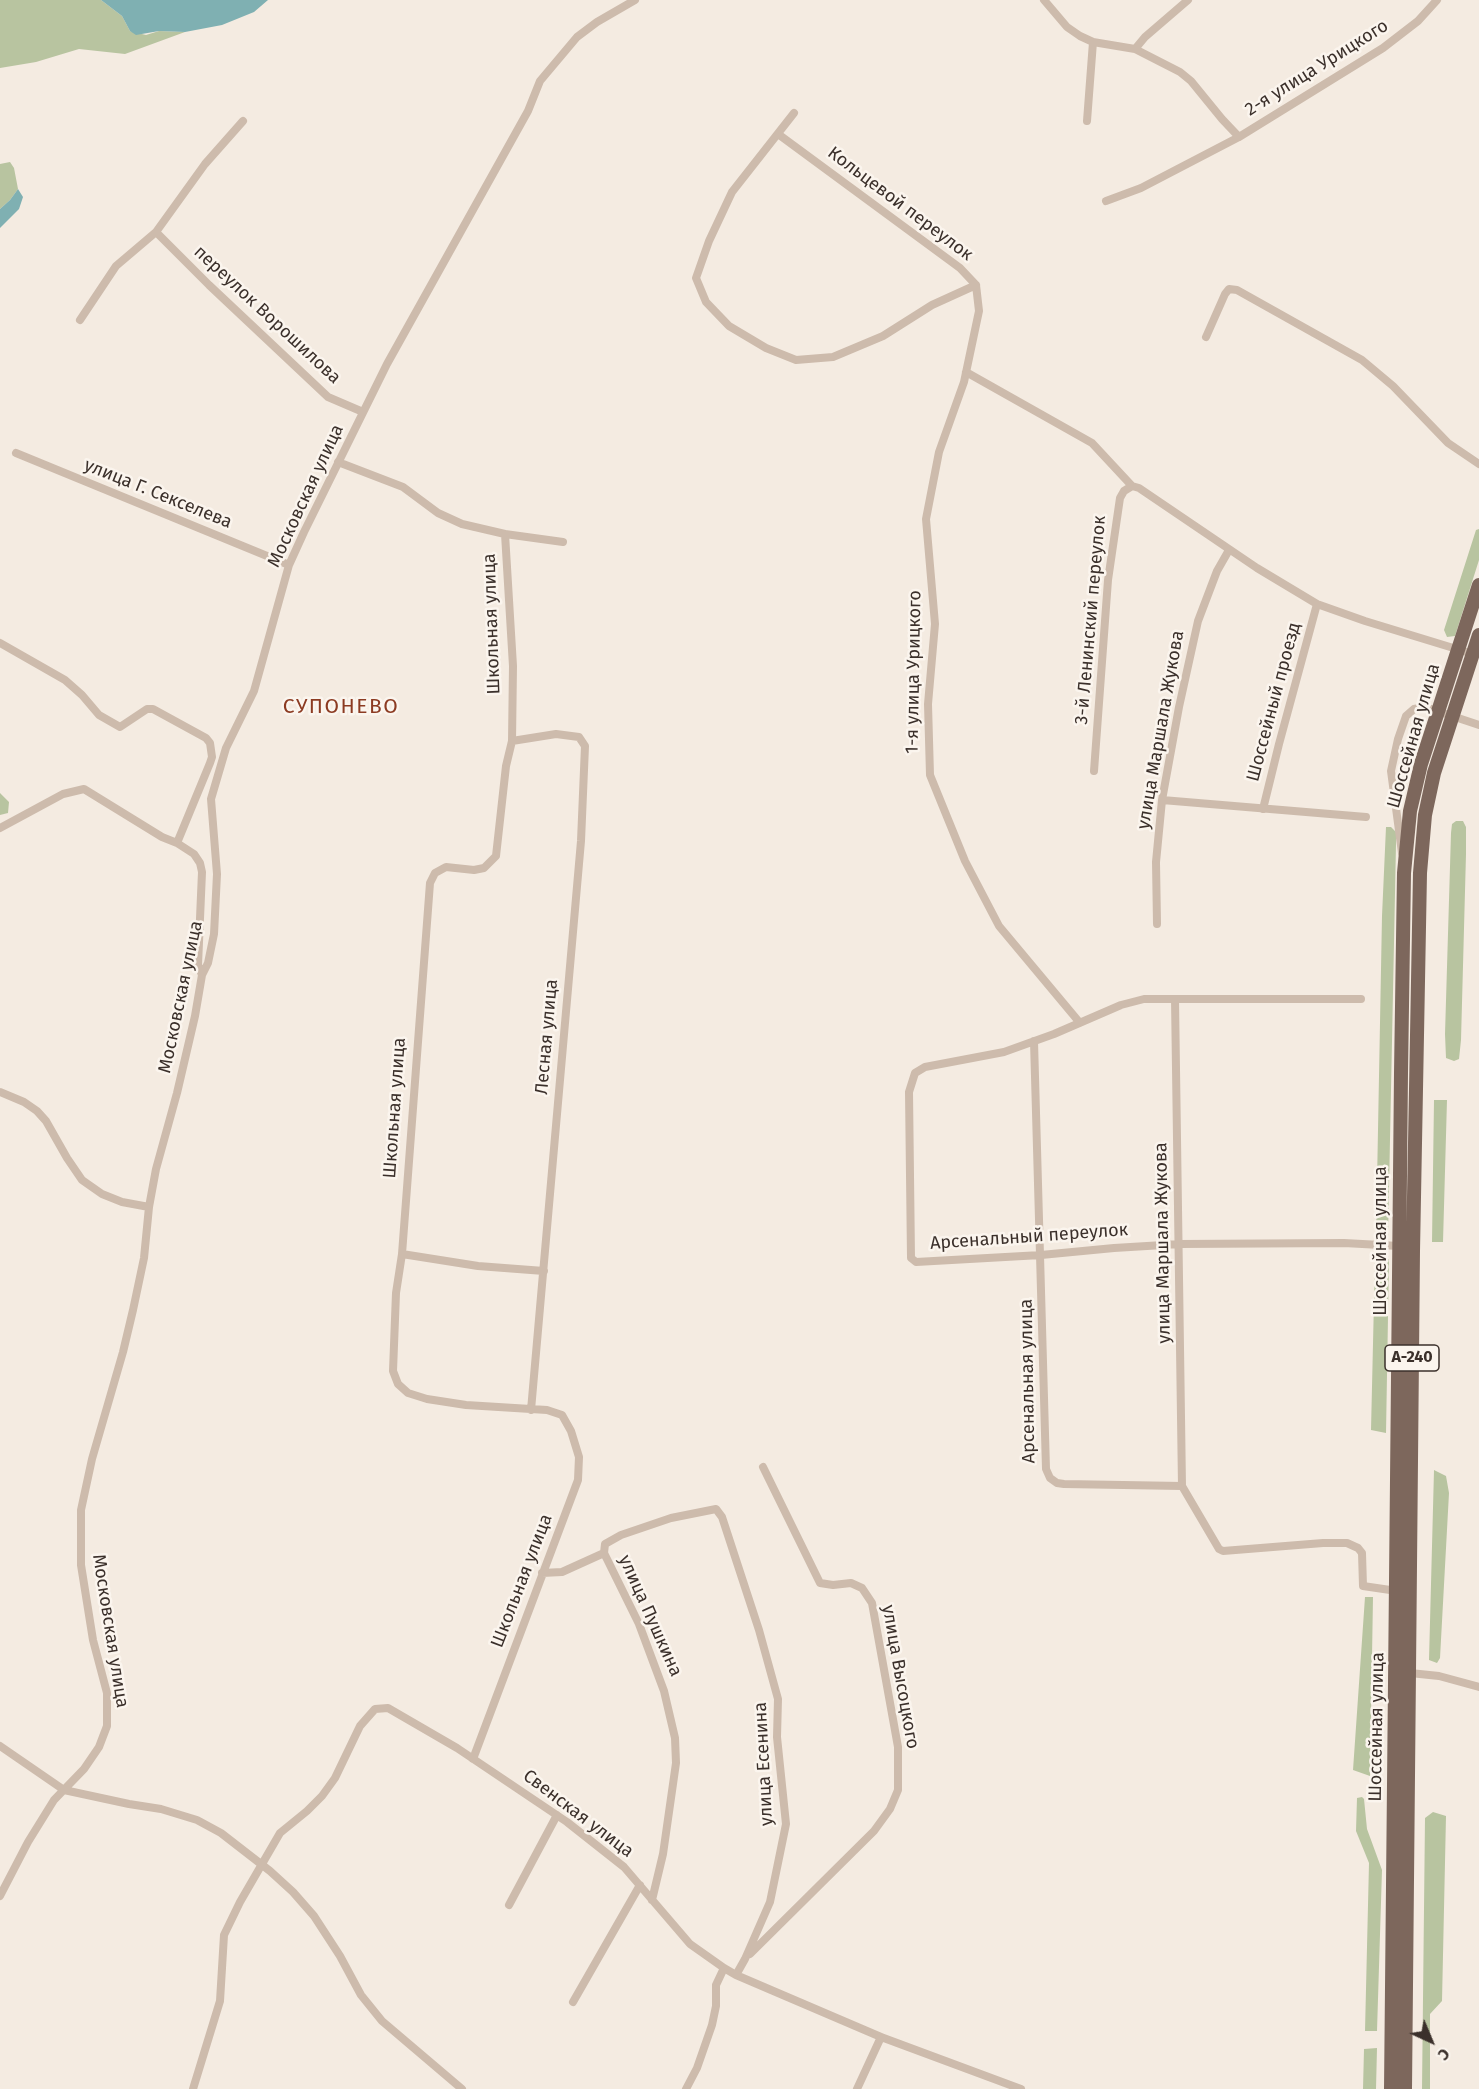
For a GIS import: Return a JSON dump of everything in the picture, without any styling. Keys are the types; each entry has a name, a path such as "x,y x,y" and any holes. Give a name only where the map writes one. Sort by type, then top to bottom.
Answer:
{"main road":[{"name":"Шоссейная улица","path":"1391,2089 1404,873 1407,834 1415,788 1436,712 1479,585"},
{"name":"Шоссейная улица","path":"1405,2089 1413,1262 1420,873 1422,836 1429,795 1451,717 1479,635"}],"street":[{"name":"Московская улица","path":"0,1896 28,1842 54,1800 84,1769 94,1755 107,1726 107,1693 93,1640 81,1565 81,1510 92,1459 133,1310 144,1258 149,1207 195,1016 202,975 208,963 214,934 218,873 211,799 226,748 254,692 289,565 392,354 528,111 540,81 578,37 597,22 635,0"},
{"name":"2-я улица Урицкого","path":"1044,0 1067,27 1080,36 1093,42 1135,49 1180,72 1191,81 1239,137"},
{"path":"1135,49 1145,37 1188,0"},
{"name":"2-я улица Урицкого","path":"1106,201 1141,188 1239,137 1383,48 1418,21 1437,0"},
{"path":"1087,122 1093,42"},
{"name":"Кольцевой переулок","path":"778,134 960,268 976,285 932,305 883,336 833,357 796,360 766,348 729,327 706,302 696,278 709,241 732,192 794,113"},
{"path":"80,320 116,266 156,232 205,164 243,121"},
{"name":"переулок Ворошилова","path":"156,232 328,397 363,412"},
{"name":"1-я улица Урицкого","path":"976,285 979,311 966,372 939,452 926,519 935,624 928,704 930,775 965,861 999,926 1080,1023"},
{"path":"1206,337 1225,294 1229,289 1237,291 1362,360 1393,386 1448,443 1479,464"},
{"path":"966,372 1092,443 1132,486 1139,488 1229,550 1317,604 1473,654"},
{"name":"улица Г. Секселева","path":"16,453 289,565"},
{"name":"Школьная улица","path":"338,462 403,487 438,513 462,524 505,534 513,666 512,741 506,766 496,856 484,868 474,870 446,867 435,873 430,883 402,1254 396,1293 393,1371 398,1384 408,1393 427,1399 547,1410 562,1415 571,1431 579,1457 578,1480 473,1759"},
{"name":"3-й Ленинский переулок","path":"1094,771 1108,580 1120,498 1124,490 1132,486"},
{"path":"505,534 563,542"},
{"name":"улица Маршала Жукова","path":"1157,924 1156,862 1162,800 1179,707 1198,621 1217,571 1229,550"},
{"name":"Шоссейный проезд","path":"1263,809 1317,604"},
{"path":"0,643 65,680 99,715 120,728 147,709 153,709 206,738 212,750 210,763 177,843"},
{"path":"1404,873 1392,781 1392,763 1402,724 1409,712 1418,707 1479,724"},
{"name":"Лесная улица","path":"512,741 556,734 579,737 585,746 581,841 531,1410"},
{"path":"0,828 63,794 84,789 194,854 200,863 202,872 198,965 202,975"},
{"path":"1162,800 1366,817"},
{"name":"Арсенальный переулок","path":"1361,999 1144,999 1121,1005 1004,1052 925,1067 915,1073 909,1092 911,1258 916,1262 1180,1244 1344,1243 1399,1246"},
{"name":"улица Маршала Жукова","path":"1175,999 1182,1486"},
{"name":"Арсенальная улица","path":"1034,1041 1046,1469 1050,1478 1057,1483 1064,1484 1182,1486"},
{"path":"0,1092 37,1110 82,1180 102,1194 122,1202 149,1207"},
{"path":"402,1254 478,1266 544,1271"},
{"name":"улица Высоцкого","path":"745,1959 874,1831 890,1809 898,1790 898,1747 872,1603 862,1588 851,1583 833,1585 820,1583 763,1467"},
{"path":"1182,1486 1219,1549 1223,1551 1347,1543 1358,1548 1362,1553 1363,1586 1397,1591"},
{"name":"улица Есенина","path":"604,1553 605,1544 621,1535 671,1518 716,1509 722,1517 759,1630 778,1699 777,1737 786,1824 770,1902 736,1975"},
{"name":"улица Пушкина","path":"542,1573 562,1572 604,1553 639,1624 664,1691 675,1738 675,1781 663,1854 651,1900"},
{"path":"1410,1673 1439,1676 1479,1687"},
{"name":"Свенская улица","path":"260,1864 280,1833 322,1796 335,1778 360,1726 375,1709 388,1708 473,1759 557,1815 624,1867 690,1944 724,1968 882,2037 1021,2089"},
{"path":"0,1746 64,1790 161,1809 197,1820 221,1833 293,1892 314,1916 340,1956 361,1995 382,2020 462,2089"},
{"path":"509,1905 557,1815"},
{"path":"193,2089 220,2001 224,1935 260,1864"},
{"path":"573,2002 640,1885"},
{"path":"686,2089 697,2068 712,2025 716,2006 716,1985 724,1968"},
{"path":"857,2089 882,2037"}],"green space":[{"path":"0,0 101,0 122,16 130,31 146,35 159,31 185,32 125,54 79,49 36,62 0,68"},
{"path":"10,162 14,168 18,189 0,209 0,164"},
{"path":"1479,529 1479,560 1455,636 1447,637 1444,630 1476,530"},
{"path":"0,793 9,802 8,813 0,815"},
{"path":"1456,821 1463,821 1466,827 1466,854 1461,1040 1459,1059 1454,1061 1446,1058 1445,1034 1451,833 1452,824"},
{"path":"1386,827 1391,827 1396,832 1388,1238 1376,1236 1382,916"},
{"path":"1434,1100 1447,1100 1443,1242 1432,1242"},
{"path":"1375,1257 1389,1259 1386,1433 1371,1430"},
{"path":"1434,1470 1446,1476 1449,1493 1440,1658 1437,1663 1429,1660"},
{"path":"1365,1597 1373,1597 1370,1776 1353,1770"},
{"path":"1362,1797 1367,1829 1382,1870 1377,2031 1365,2031 1369,1863 1356,1831 1357,1798"},
{"path":"1433,1812 1446,1816 1442,2001 1430,2014 1430,2089 1422,2089 1425,1818"},
{"path":"1377,2048 1376,2089 1363,2089 1364,2049"}],"water":[{"path":"101,0 268,0 254,12 222,25 185,32 159,31 136,35 130,31 122,16"},
{"path":"18,189 23,197 19,209 0,228 0,209"}],"district":[{"name":"СУПОНЕВО","path":"341,707"}]}
